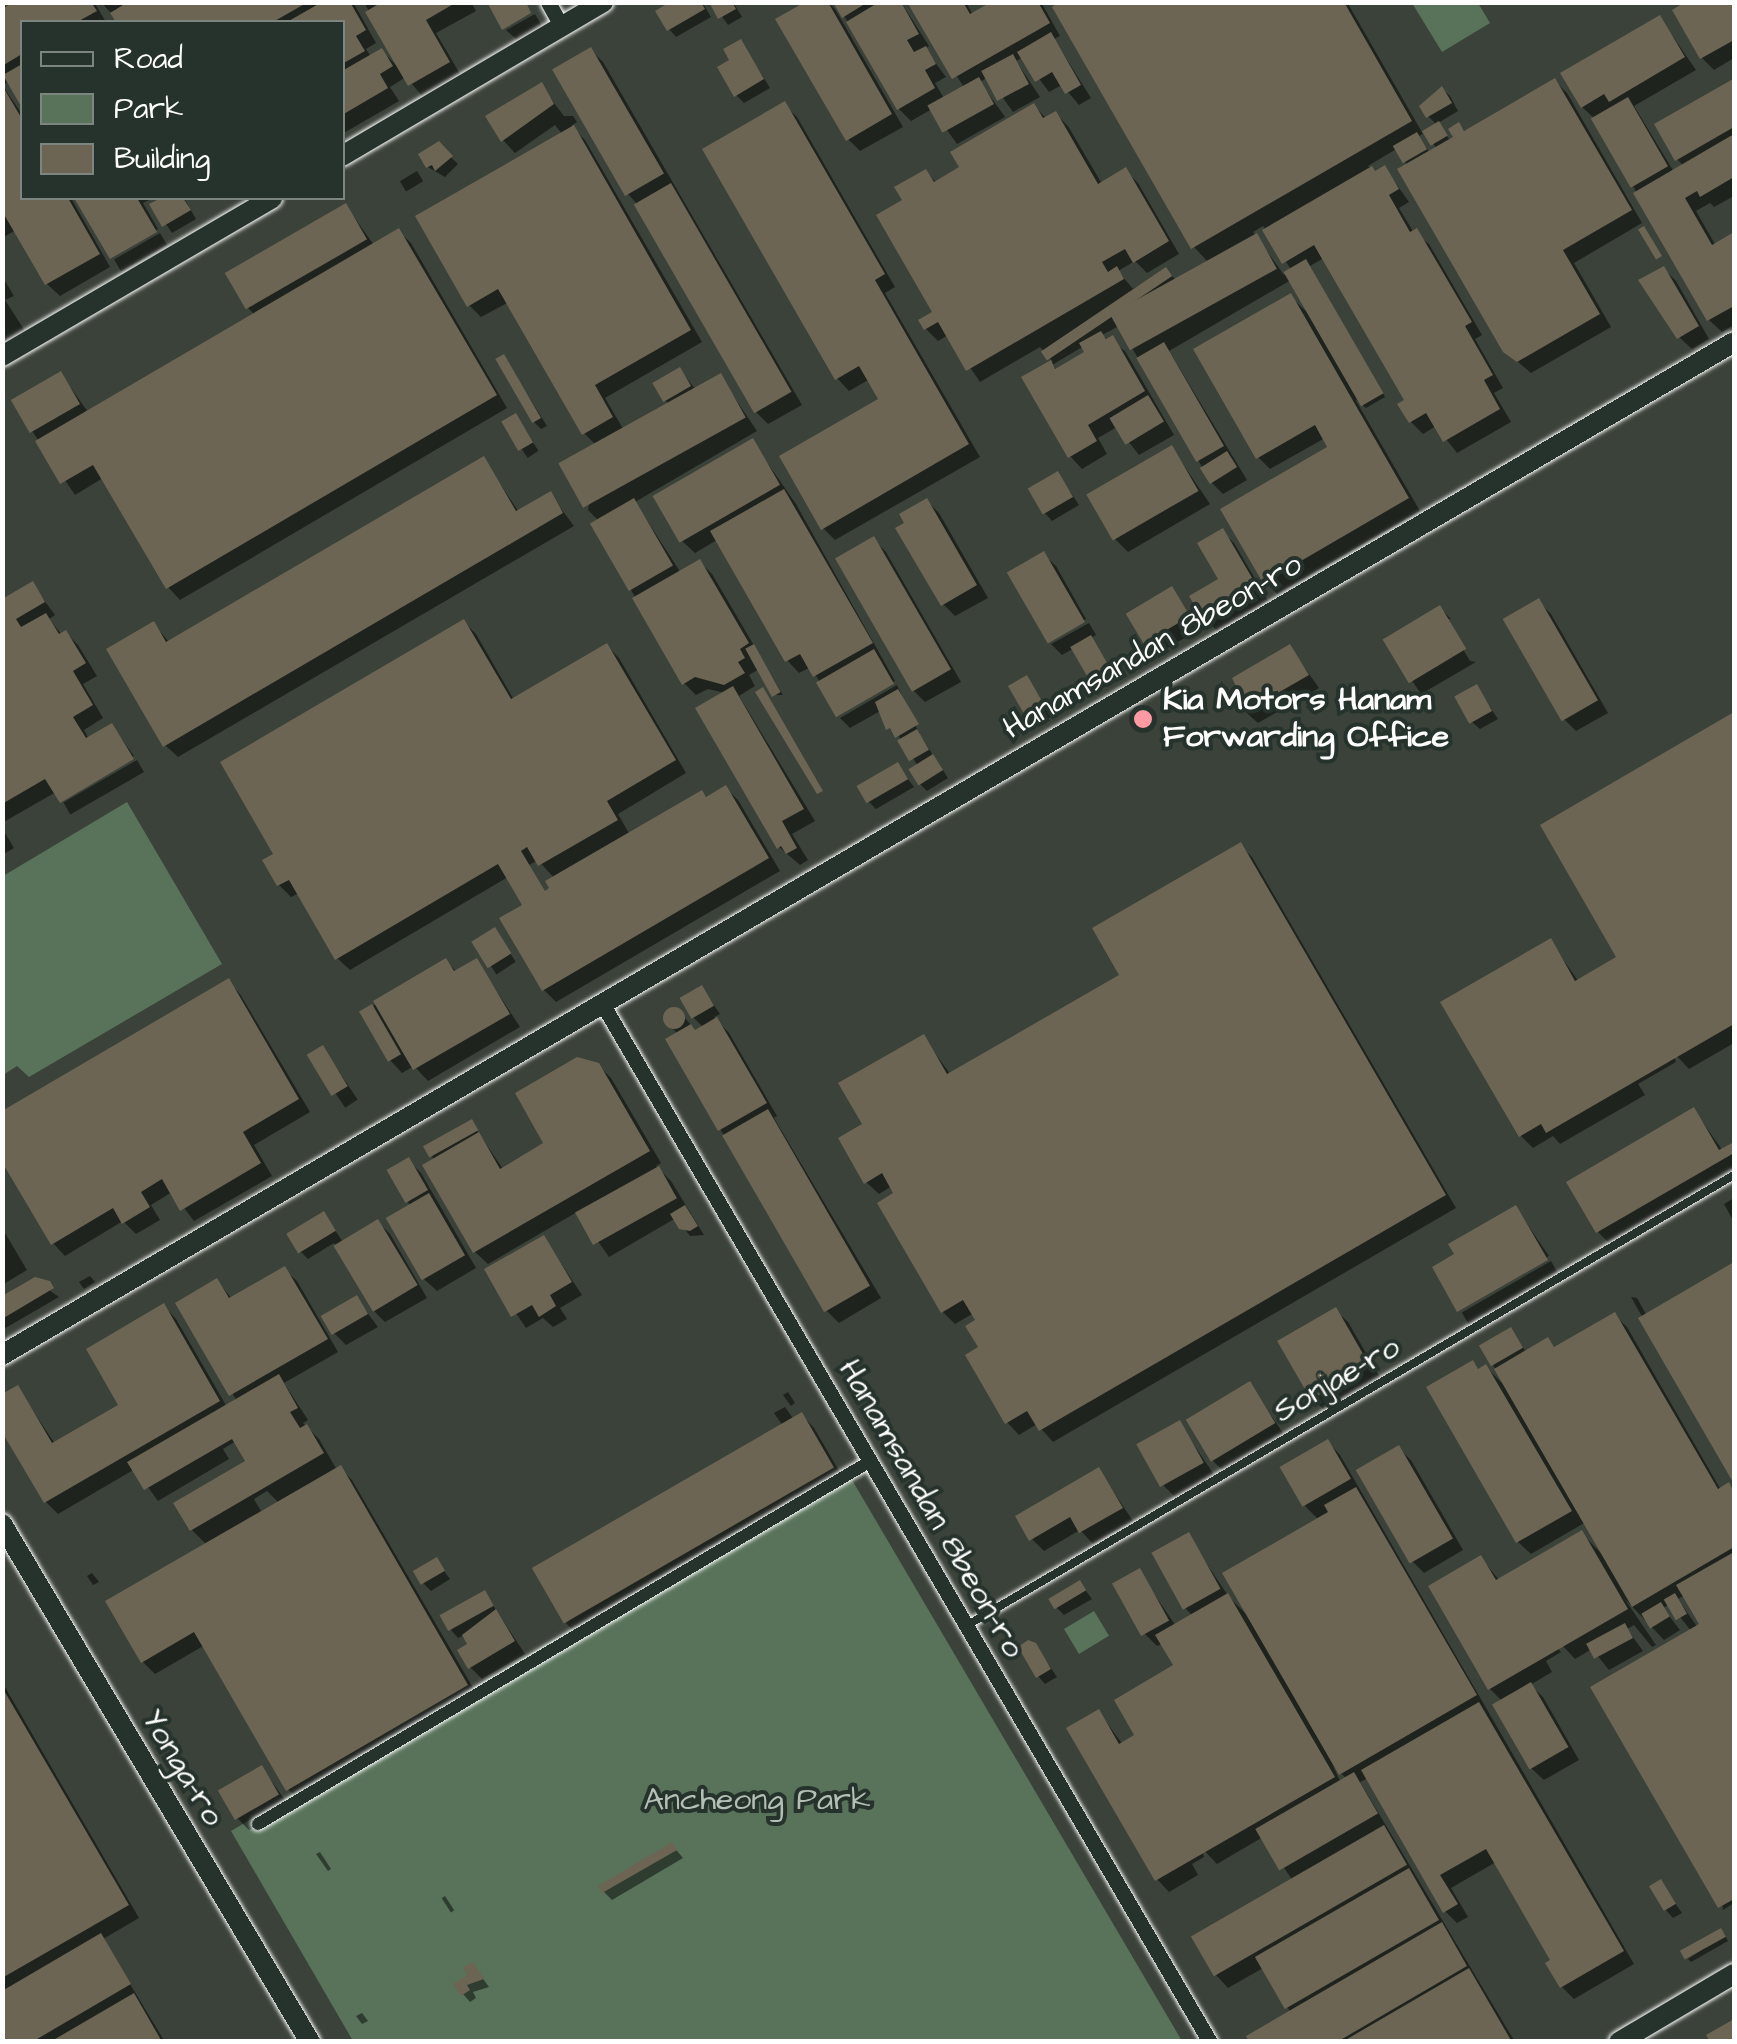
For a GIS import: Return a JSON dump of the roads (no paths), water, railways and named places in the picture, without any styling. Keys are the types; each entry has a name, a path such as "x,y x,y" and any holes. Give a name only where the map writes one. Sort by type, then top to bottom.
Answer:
{"street":[{"path":"548,2 562,27"},
{"path":"345,154 603,2"},
{"path":"2,356 269,200"},
{"name":"Hanamsandan 8beon-ro","path":"2,1356 1734,342"},
{"name":"Hanamsandan 8beon-ro","path":"603,1005 1210,2042"},
{"path":"258,1824 869,1462"},
{"name":"Yonga-ro","path":"2,1524 310,2042"},
{"path":"1619,2042 1734,1974"}],"lane":[{"name":"Sonjae-ro","path":"965,1627 1734,1176"}],"place":[{"name":"Kia Motors Hanam Forwarding Office","path":"1143,719"}],"park label":[{"name":"Ancheong Park","path":"757,1800"}]}
